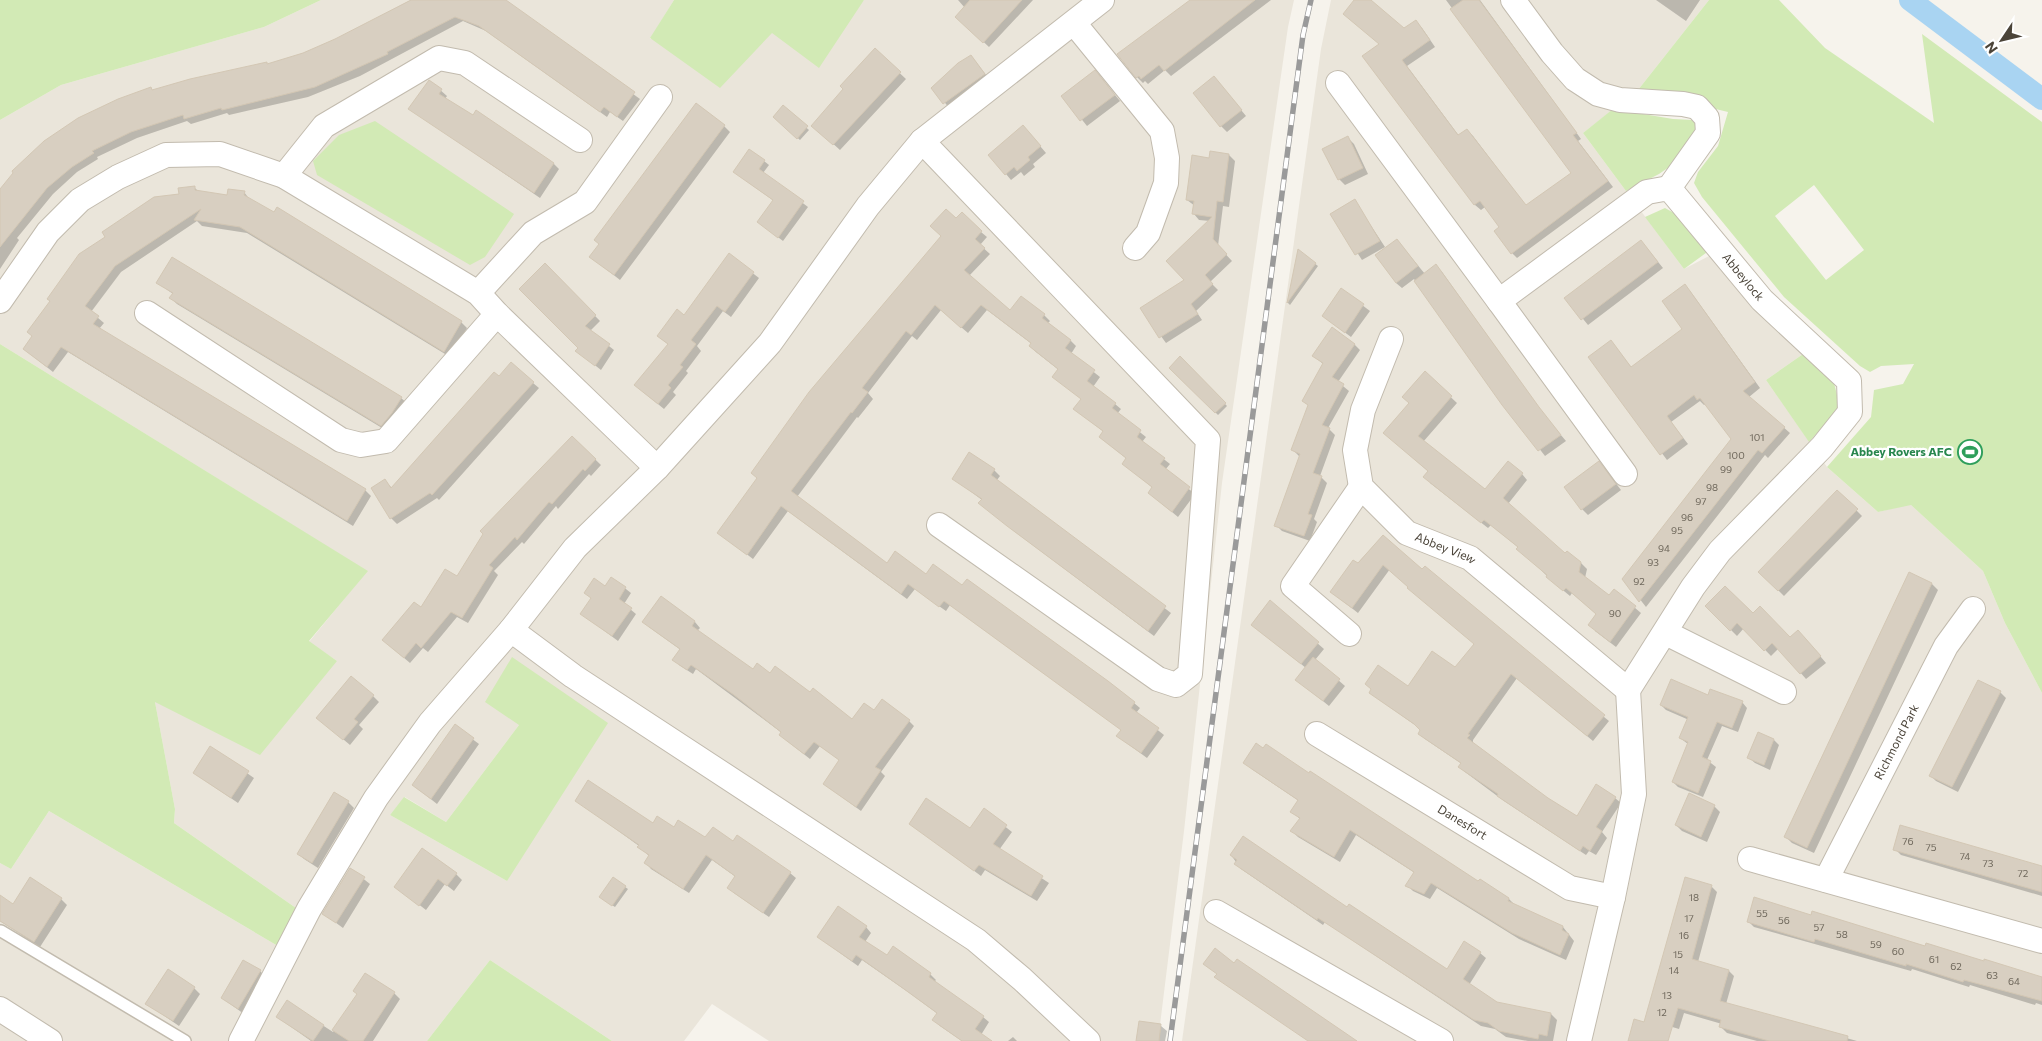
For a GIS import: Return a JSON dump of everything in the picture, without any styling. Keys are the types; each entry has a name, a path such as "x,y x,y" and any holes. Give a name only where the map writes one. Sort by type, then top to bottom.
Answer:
{"street":[{"path":"241,1041 309,908 376,798 430,723 511,630 574,548 657,468 770,343 868,206 922,141 1102,0"},
{"path":"1499,301 1648,192 1669,188 1708,133 1706,118 1697,107 1684,104 1620,100 1598,94 1575,79 1552,53 1513,0"},
{"path":"1074,23 1162,131 1167,158 1166,184 1148,233 1135,248"},
{"path":"284,176 324,126 439,58 465,63 580,140"},
{"path":"1338,83 1625,474"},
{"path":"478,293 533,233 585,202 660,97"},
{"path":"922,141 1208,440 1190,674 1176,685 1158,679 939,524"},
{"path":"0,301 48,232 80,200 134,170 166,156 220,154 284,176 478,293 497,314 657,468"},
{"name":"Abbeylock","path":"1628,690 1666,633 1693,587 1720,551 1822,447 1850,412 1849,381 1762,300 1669,188"},
{"path":"147,313 341,440 361,445 386,441 497,314"},
{"path":"1349,634 1293,586 1361,487 1355,450 1363,410 1391,339"},
{"name":"Abbey View","path":"1361,487 1407,532 1470,558 1628,690"},
{"name":"Richmond Park","path":"1826,880 1946,646 1973,609"},
{"path":"511,630 573,676 976,940 1022,978 1088,1041"},
{"path":"1666,633 1784,692"},
{"path":"1579,1041 1634,794 1628,690"},
{"name":"Danesfort","path":"1317,734 1570,888 1612,897"},
{"path":"1750,859 2042,941"},
{"path":"1216,912 1441,1041"},
{"path":"0,1009 50,1041"}],"lane":[{"path":"1,930 185,1041"}],"shaded area":[{"path":"321,0 674,0 650,39 772,33 860,4 864,0 1294,0 1288,27 1222,483 1184,831 1158,1041 769,1041 712,1004 684,1041 612,1041 490,960 427,1041 0,1041 0,863 11,869 49,811 283,949 296,908 174,823 175,809 155,702 337,661 309,642 367,571 0,344 0,120 61,85 264,27","holes":["519,725 507,881 390,815 405,797 446,822"]},
{"path":"1331,0 1709,0 1638,90 1583,133 1684,269 1711,255 1806,352 1766,380 1827,467 1878,512 1910,504 1983,571 2005,623 2042,693 2042,1041 1182,1041 1321,49"}],"green space":[{"path":"0,0 321,0 264,27 61,85 0,120"},
{"path":"674,0 864,0 819,68 772,33 720,88 650,38"},
{"path":"1709,0 1779,0 1825,48 1934,123 1922,34 2042,122 2042,693 2005,623 1983,571 1911,505 1878,512 1827,467 1871,417 1874,390 1903,384 1914,364 1881,366 1870,372 1860,366 1784,297 1702,197 1694,183 1698,172 1718,146 1728,112 1638,90","holes":["1814,185 1864,250 1826,280 1775,216"]},
{"path":"1613,109 1673,119 1693,120 1700,128 1682,158 1659,174 1626,191 1583,133"},
{"path":"375,121 514,214 485,257 470,265 317,175 313,161 339,135"},
{"path":"1665,208 1681,217 1710,250 1684,269 1645,217"},
{"path":"0,344 368,571 309,641 337,661 260,755 155,702 175,809 174,823 296,908 283,949 49,811 11,869 0,863"},
{"path":"1806,352 1834,383 1840,407 1809,442 1766,380"},
{"path":"512,657 608,723 507,881 390,815 404,797 446,822 519,725 485,702"},
{"path":"490,960 612,1041 427,1041"}],"building":[{"path":"411,0 506,0 635,92 617,117 604,107 600,112 479,26 455,17 387,52 388,54 315,87 222,110 221,108 184,119 183,115 131,132 92,151 94,153 72,167 47,188 0,247 0,189 13,173 12,171 44,141 78,118 118,99 151,87 152,90 190,79 267,62 267,64 303,53 335,39"},
{"path":"970,0 1022,0 983,43 955,17"},
{"path":"1190,0 1255,0 1164,71 1159,65 1141,79 1139,76 1136,78 1117,54"},
{"path":"1354,0 1371,0 1404,28 1416,20 1430,40 1402,60 1458,135 1467,129 1526,205 1571,173 1450,9 1463,0 1479,0 1577,133 1573,135 1608,181 1511,254 1494,231 1499,227 1480,201 1474,205 1362,56 1379,44 1343,14"},
{"path":"875,48 901,72 833,145 811,126 843,89 840,86"},
{"path":"971,55 985,74 943,104 931,88 958,63"},
{"path":"1095,70 1115,95 1080,121 1061,96"},
{"path":"1214,76 1242,110 1220,127 1193,93"},
{"path":"429,80 442,89 439,94 473,115 476,110 554,163 534,193 408,109"},
{"path":"696,103 725,125 614,275 589,257 599,244 594,240"},
{"path":"783,105 808,126 797,139 773,117"},
{"path":"1023,125 1041,146 1028,157 1030,160 1017,171 1014,167 1005,175 988,155"},
{"path":"1348,136 1363,168 1338,180 1322,149"},
{"path":"749,149 765,160 759,169 804,201 778,238 757,222 773,200 733,172"},
{"path":"1210,151 1229,154 1223,202 1217,201 1213,239 1227,254 1205,275 1213,284 1191,304 1198,314 1159,338 1140,308 1184,280 1166,261 1212,217 1192,214 1194,201 1186,200 1192,155 1209,158"},
{"path":"195,186 195,190 227,195 228,189 245,191 244,195 274,212 277,207 462,321 444,352 240,227 194,220 201,209 115,266 85,306 99,316 93,324 366,489 347,521 61,347 47,367 23,349 32,336 27,332 50,301 47,299 79,254 105,237 102,232 154,197 179,194 178,188"},
{"path":"1355,199 1380,241 1355,255 1330,214"},
{"path":"946,209 956,218 962,212 982,231 975,239 985,248 964,270 1010,310 1021,296 1045,314 1042,318 1071,340 1065,348 1095,370 1087,381 1116,403 1112,408 1141,430 1137,437 1165,458 1160,464 1190,487 1172,512 1148,493 1152,487 1122,464 1126,458 1099,437 1103,431 1073,409 1081,399 1052,377 1058,369 1029,346 1031,343 981,305 961,328 935,305 911,335 906,331 862,388 868,392 791,491 887,563 895,551 926,574 933,564 962,585 967,579 1108,681 1135,702 1131,708 1159,728 1141,753 1116,736 1121,730 944,601 939,607 908,584 901,594 781,506 747,555 717,533 757,478 751,473 809,392 941,236 930,226"},
{"path":"1397,239 1418,266 1396,283 1375,255"},
{"path":"1641,240 1658,262 1581,320 1564,298"},
{"path":"1298,249 1316,263 1287,303"},
{"path":"729,253 754,272 725,312 717,306 691,340 696,344 680,365 683,367 668,385 671,388 658,404 634,385 668,344 657,336 677,309 684,315"},
{"path":"172,257 402,397 392,413 381,426 169,298 173,293 156,283"},
{"path":"545,263 596,315 585,326 610,344 595,366 575,351 578,348 519,289"},
{"path":"1436,264 1561,435 1538,451 1502,405 1414,281"},
{"path":"1685,284 1755,382 1743,391 1785,427 1762,453 1758,450 1639,602 1622,579 1731,439 1700,398 1697,400 1694,395 1667,416 1683,438 1660,455 1588,357 1611,340 1631,367 1682,329 1662,301"},
{"path":"1341,288 1364,304 1345,333 1322,316"},
{"path":"1332,327 1355,344 1332,377 1344,384 1322,425 1330,428 1313,473 1322,476 1308,514 1312,515 1304,536 1274,526 1300,454 1291,450 1308,405 1302,401 1323,363 1312,356"},
{"path":"1180,356 1226,403 1215,413 1169,368"},
{"path":"511,362 534,382 432,495 430,493 390,519 371,488 385,479 391,488 494,372 499,376"},
{"path":"1425,371 1452,396 1418,436 1485,489 1508,461 1523,473 1503,498 1565,553 1567,551 1581,562 1579,572 1609,595 1614,589 1636,606 1610,642 1588,625 1596,614 1566,588 1563,591 1546,577 1547,575 1516,549 1518,547 1484,520 1481,523 1423,477 1428,471 1383,433 1409,403 1402,397"},
{"path":"572,436 596,459 585,471 583,469 552,504 549,502 517,540 515,537 489,565 493,568 462,618 451,612 421,648 416,643 404,658 382,640 414,602 421,607 445,569 457,576 483,534 480,531"},
{"path":"969,452 995,469 991,475 1166,606 1148,631 1007,526 978,503 982,499 952,479"},
{"path":"1599,461 1616,484 1581,510 1564,487"},
{"path":"1837,490 1858,509 1778,591 1758,572"},
{"path":"1383,535 1422,569 1425,566 1605,715 1587,736 1511,674 1467,738 1548,798 1577,816 1596,784 1616,797 1596,827 1602,831 1590,851 1583,846 1580,851 1497,796 1498,794 1458,767 1461,763 1418,734 1420,730 1414,724 1369,693 1371,689 1365,684 1378,665 1408,686 1432,651 1455,667 1474,644 1407,588 1383,565 1352,608 1330,592 1353,560 1358,563"},
{"path":"1909,572 1932,583 1807,848 1784,837"},
{"path":"611,577 626,587 619,599 632,608 612,636 580,614 591,598 584,593 594,578 605,586"},
{"path":"1725,586 1753,613 1760,606 1790,637 1798,630 1821,656 1800,674 1772,643 1764,651 1737,623 1730,631 1705,606"},
{"path":"661,596 695,621 692,626 753,669 757,663 770,673 775,666 810,692 813,688 852,719 864,703 874,710 882,699 910,720 875,767 881,770 856,807 823,784 839,760 814,742 804,754 779,735 781,732 734,695 691,665 687,670 672,660 680,649 642,622"},
{"path":"1270,600 1319,642 1301,664 1251,625"},
{"path":"1313,657 1340,679 1323,701 1295,680"},
{"path":"351,676 374,695 354,719 358,722 343,740 316,718"},
{"path":"1671,679 1708,695 1710,689 1743,701 1732,728 1717,722 1702,757 1711,761 1698,793 1672,782 1688,742 1679,738 1688,717 1660,705"},
{"path":"1978,680 2001,691 1952,787 1929,776"},
{"path":"455,724 474,738 431,799 412,785"},
{"path":"1758,732 1774,739 1764,765 1747,758"},
{"path":"1256,743 1263,748 1266,744 1309,773 1310,771 1478,881 1480,879 1509,898 1508,901 1563,926 1562,930 1569,934 1560,955 1512,933 1431,883 1424,894 1405,886 1414,872 1350,830 1334,857 1290,831 1300,818 1290,812 1298,800 1243,763"},
{"path":"210,746 249,771 231,798 193,773"},
{"path":"588,780 653,823 657,816 674,827 678,820 705,837 713,827 733,841 737,835 791,872 763,913 727,888 735,876 706,855 683,889 644,863 649,855 637,847 639,845 575,801"},
{"path":"334,792 349,801 312,863 297,854"},
{"path":"1689,793 1715,805 1701,837 1675,825"},
{"path":"926,798 970,828 984,808 1007,825 993,844 1043,876 1031,896 979,865 974,871 909,824"},
{"path":"1900,825 2042,866 2042,892 1893,850"},
{"path":"1243,836 1347,907 1349,904 1447,969 1464,941 1481,952 1463,979 1497,1002 1551,1013 1547,1036 1539,1034 1538,1039 1499,1031 1488,1023 1474,1020 1318,918 1317,920 1234,864 1237,860 1230,855"},
{"path":"422,848 457,873 447,886 438,879 419,906 394,887"},
{"path":"350,868 365,877 336,923 322,914"},
{"path":"30,877 62,898 34,942 0,921 0,895 13,904"},
{"path":"613,877 626,886 612,906 599,897"},
{"path":"1685,877 1712,885 1692,959 1729,970 1720,1001 1848,1036 1847,1041 1769,1041 1719,1027 1721,1020 1678,1008 1668,1041 1628,1041 1634,1019 1644,1022"},
{"path":"1754,897 1811,915 1812,911 1925,946 1926,943 2042,977 2042,1001 1964,980 1963,982 1906,964 1906,966 1815,939 1814,942 1747,922"},
{"path":"838,906 867,926 859,937 887,955 893,946 931,973 929,977 984,1016 975,1029 992,1041 962,1041 932,1020 937,1013 904,989 856,955 852,961 817,937"},
{"path":"1215,948 1234,963 1237,959 1357,1041 1308,1041 1214,977 1217,974 1203,964"},
{"path":"243,960 261,970 238,1009 221,998"},
{"path":"168,969 195,987 173,1021 145,1004"},
{"path":"365,973 395,992 363,1041 349,1041 332,1030 357,994 353,991"},
{"path":"287,1000 324,1025 313,1041 276,1017"},
{"path":"1139,1021 1161,1024 1159,1041 1136,1041"}],"waterway":[{"path":"1910,0 2042,99"}],"railway":[{"path":"1170,1041 1303,35 1311,0"}],"place":[{"name":"Abbey Rovers AFC","path":"1970,452"}]}
